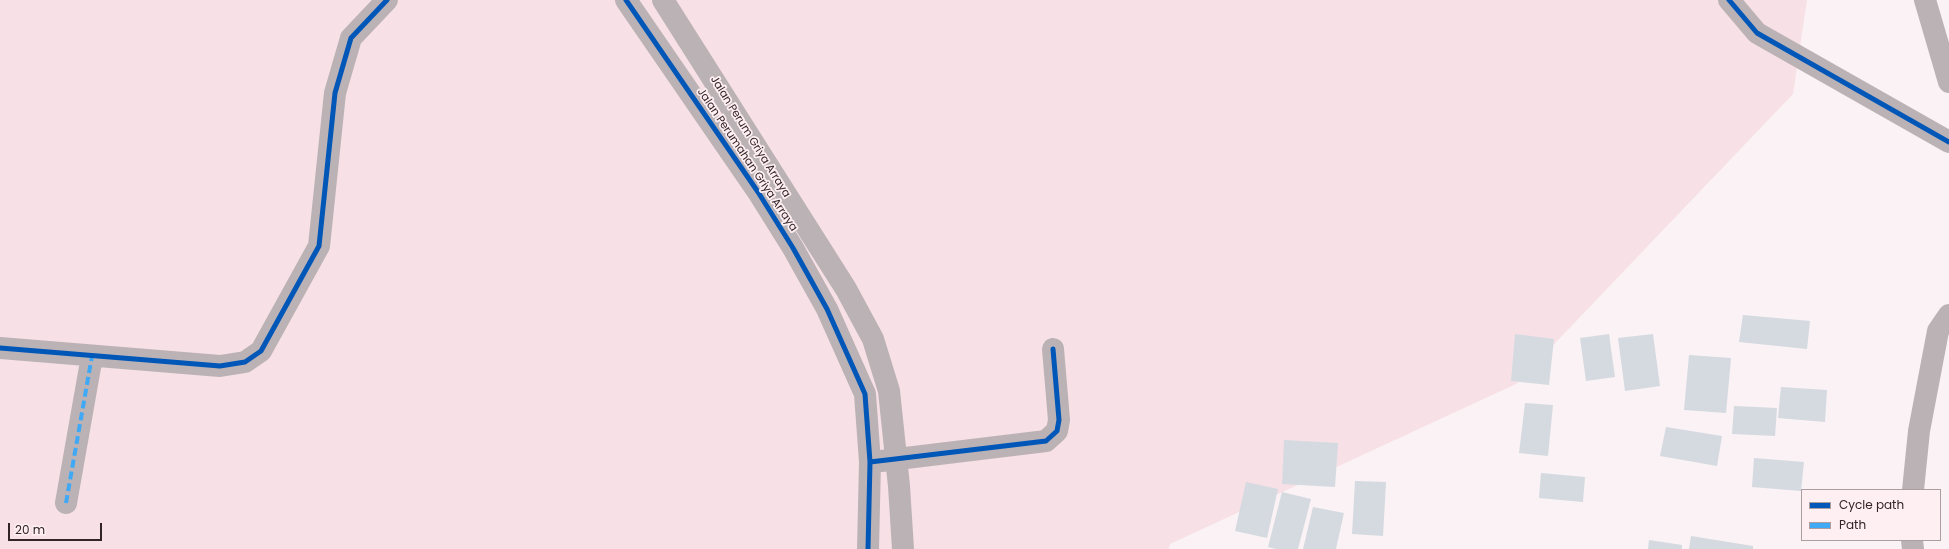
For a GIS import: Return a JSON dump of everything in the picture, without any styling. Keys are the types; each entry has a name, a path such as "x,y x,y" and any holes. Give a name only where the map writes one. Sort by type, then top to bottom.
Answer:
{"street":[{"path":"0,348 220,366 245,362 261,351 320,246 335,93 351,38 387,0"},
{"name":"Jalan Perumahan Griya Arraya","path":"626,0 758,192 793,248 826,309 865,394 870,462 868,549"},
{"name":"Jalan Perum Griya Arraya","path":"663,0 846,289 873,339 889,391 896,459 902,549"},
{"path":"1729,0 1757,33 1949,142"},
{"path":"1925,0 1949,82"},
{"path":"1913,489 1919,431 1938,331 1949,315"},
{"path":"870,462 1046,441 1057,431 1059,420 1053,349"},
{"path":"66,503 92,356"}],"shaded area":[{"path":"0,0 1807,0 1793,94 1516,384 1170,544 1169,549 0,549"}],"building":[{"path":"1743,315 1810,321 1807,349 1739,342"},
{"path":"1515,334 1554,339 1549,385 1511,381"},
{"path":"1609,334 1615,377 1586,381 1580,338"},
{"path":"1653,334 1660,386 1625,391 1618,338"},
{"path":"1689,355 1731,358 1726,413 1684,410"},
{"path":"1781,387 1827,390 1825,422 1778,418"},
{"path":"1525,403 1553,405 1548,456 1519,453"},
{"path":"1734,406 1777,408 1775,436 1732,434"},
{"path":"1666,427 1722,436 1717,466 1660,456"},
{"path":"1284,440 1338,443 1335,487 1282,484"},
{"path":"1754,458 1804,462 1801,491 1752,487"},
{"path":"1541,473 1585,477 1583,502 1539,498"},
{"path":"1355,481 1386,482 1383,536 1352,534"},
{"path":"1246,482 1278,489 1267,538 1235,531"},
{"path":"1282,492 1311,499 1298,549 1276,549 1268,547"},
{"path":"1313,507 1344,513 1336,549 1303,549"},
{"path":"1691,536 1753,546 1753,549 1689,549"},
{"path":"1649,540 1682,545 1682,549 1648,549"}],"marked path":[{"path":"66,503 92,356"}],"cycle path":[{"path":"0,348 220,366 245,362 261,351 319,246 335,93 351,38 387,0"},
{"path":"626,0 758,192 793,248 827,309 865,394 870,462 868,549"},
{"path":"1729,0 1757,33 1949,142"},
{"path":"870,462 1046,441 1057,431 1059,420 1053,349"}]}
